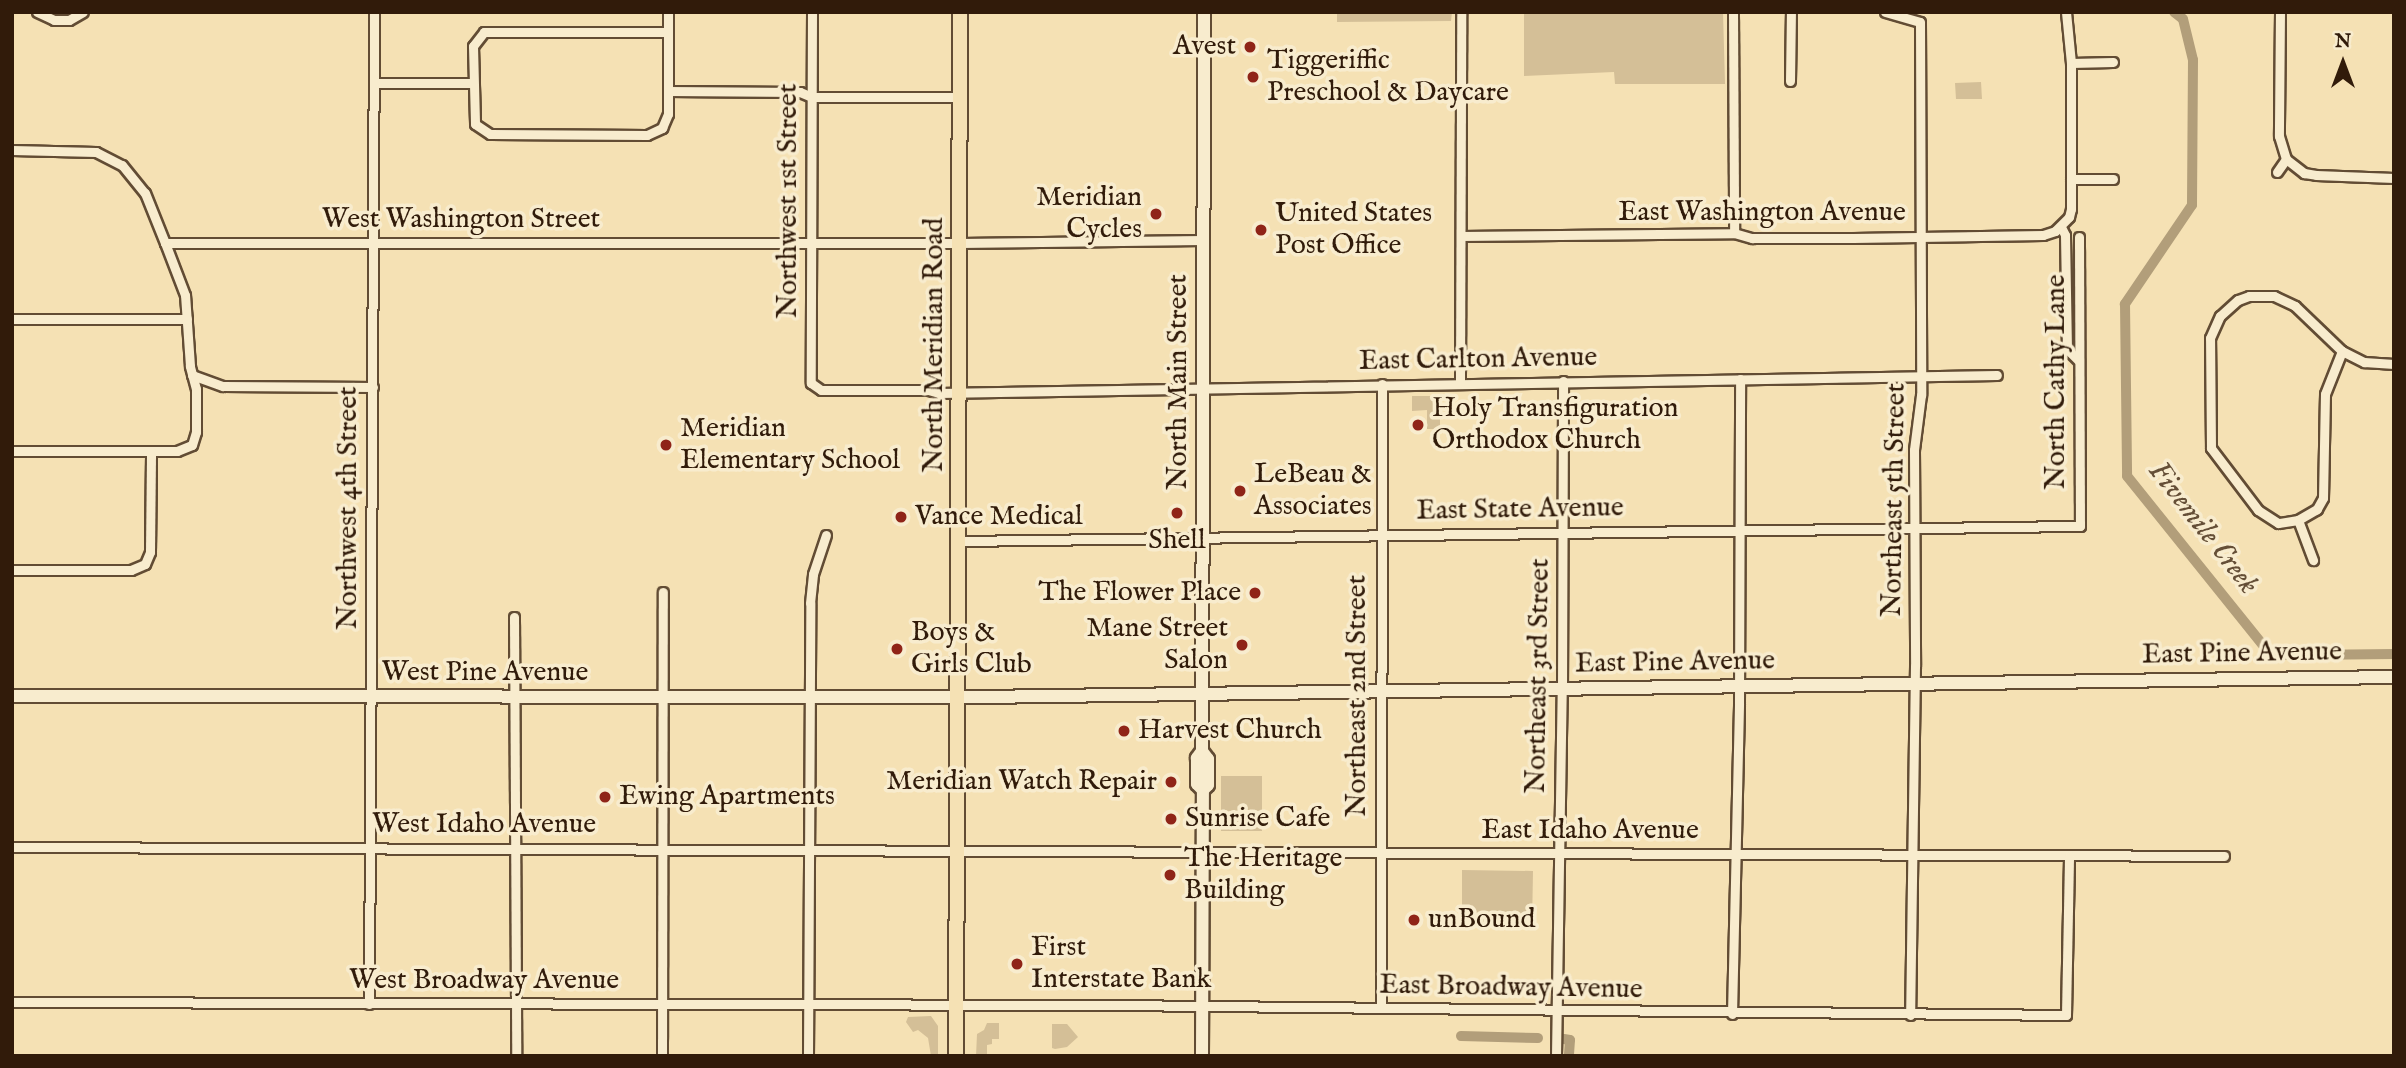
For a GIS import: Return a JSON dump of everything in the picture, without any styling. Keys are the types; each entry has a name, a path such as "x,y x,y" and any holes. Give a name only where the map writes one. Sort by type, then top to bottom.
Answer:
{"main road":[{"name":"North Meridian Road","path":"956,1056 960,12"}],"street":[{"path":"37,12 54,20 69,20 82,14"},
{"name":"Northwest 4th Street","path":"369,1004 375,243 374,12"},
{"path":"668,12 668,32 668,91 668,114 662,128 647,135 490,134 479,128 473,116 473,46 484,32 668,32"},
{"name":"Northwest 1st Street","path":"812,12 811,383 815,388"},
{"name":"North Main Street","path":"1202,1056 1203,790 1197,784 1197,758 1202,751 1204,12"},
{"path":"1460,384 1461,12"},
{"path":"1733,12 1734,233"},
{"path":"1790,81 1791,12"},
{"name":"Northeast 5th Street","path":"1885,12 1920,22 1920,376 1914,450 1915,684 1910,1014"},
{"path":"2066,12 2071,63 2071,209 2062,227 2065,235 2067,349 2079,361"},
{"path":"2280,12 2279,136 2286,159 2304,173 2378,175 2394,178"},
{"path":"2071,63 2113,62"},
{"path":"375,83 473,83"},
{"path":"668,91 800,92 812,97 960,97"},
{"path":"12,150 96,152 122,164 145,193 184,295 192,375 196,389 196,432 192,445 177,451 12,452"},
{"path":"2277,172 2286,159"},
{"path":"2071,179 2113,179"},
{"name":"East Washington Avenue","path":"1461,236 1734,233 1752,238 2043,235 2062,227"},
{"name":"North Cathy Lane","path":"2079,237 2080,526"},
{"path":"960,243 1204,240"},
{"name":"West Washington Street","path":"165,243 960,243"},
{"path":"2342,351 2325,394 2323,498 2317,509 2298,520 2278,523 2267,518 2211,448 2210,338 2220,316 2238,300 2262,295 2285,300 2342,351 2364,362 2394,364"},
{"path":"12,319 187,319"},
{"path":"192,375 223,386 373,387"},
{"name":"East Carlton Avenue","path":"815,388 939,393 960,390 1997,375"},
{"path":"1732,1014 1739,687 1740,379"},
{"name":"Northeast 3rd Street","path":"1556,1056 1562,689 1563,382"},
{"name":"Northeast 2nd Street","path":"1381,1008 1382,384"},
{"path":"12,570 131,570 145,564 150,552 151,452"},
{"path":"2298,520 2313,560"},
{"name":"East State Avenue","path":"960,541 2080,526"},
{"path":"808,1056 810,603 813,574 826,535"},
{"path":"662,1056 663,592"},
{"path":"514,617 516,1056"},
{"name":"East Pine Avenue","path":"957,697 2394,677"},
{"name":"West Pine Avenue","path":"12,696 957,697"},
{"name":"West Idaho Avenue","path":"12,847 956,850"},
{"name":"East Idaho Avenue","path":"956,850 2224,856"},
{"name":"East Broadway Avenue","path":"956,1005 2066,1015 2069,856"},
{"name":"West Broadway Avenue","path":"12,1002 956,1005"}],"shaded area":[{"path":"1337,12 1452,12 1451,21 1337,22"},
{"path":"1524,12 1723,12 1725,84 1615,84 1614,72 1524,76"},
{"path":"1981,82 1982,99 1956,99 1955,83"},
{"path":"1412,396 1452,396 1440,401 1440,429 1427,429 1427,410 1412,411"},
{"path":"1221,776 1262,776 1262,831 1221,831"},
{"path":"1462,870 1533,871 1532,927 1462,926"},
{"path":"931,1016 938,1026 938,1056 931,1056 928,1038 918,1030 913,1032 906,1022 908,1017"},
{"path":"987,1023 999,1023 999,1039 992,1039 992,1044 987,1045 987,1056 976,1056 977,1034 984,1030"},
{"path":"1052,1024 1067,1024 1078,1037 1067,1047 1052,1048"}],"waterway":[{"name":"Fivemile Creek","path":"2174,12 2183,19 2193,60 2192,205 2125,304 2127,476 2271,655 2285,655"},
{"name":"Fivemile Creek","path":"2302,655 2394,654"},
{"path":"1461,1036 1538,1038"},
{"path":"1564,1039 1570,1040 1569,1056"}],"place":[{"name":"Avest","path":"1250,47"},
{"name":"Tiggeriffic Preschool & Daycare","path":"1253,77"},
{"name":"Meridian Cycles","path":"1156,214"},
{"name":"United States Post Office","path":"1261,230"},
{"name":"Holy Transfiguration Orthodox Church","path":"1418,425"},
{"name":"Meridian Elementary School","path":"666,445"},
{"name":"LeBeau & Associates","path":"1240,491"},
{"name":"Shell","path":"1177,513"},
{"name":"Vance Medical","path":"901,517"},
{"name":"The Flower Place","path":"1255,593"},
{"name":"Mane Street Salon","path":"1242,645"},
{"name":"Boys & Girls Club","path":"897,649"},
{"name":"Harvest Church","path":"1124,731"},
{"name":"Meridian Watch Repair","path":"1171,782"},
{"name":"Ewing Apartments","path":"605,797"},
{"name":"Sunrise Cafe","path":"1171,819"},
{"name":"The Heritage Building","path":"1170,875"},
{"name":"unBound","path":"1414,920"},
{"name":"First Interstate Bank","path":"1017,964"}]}
